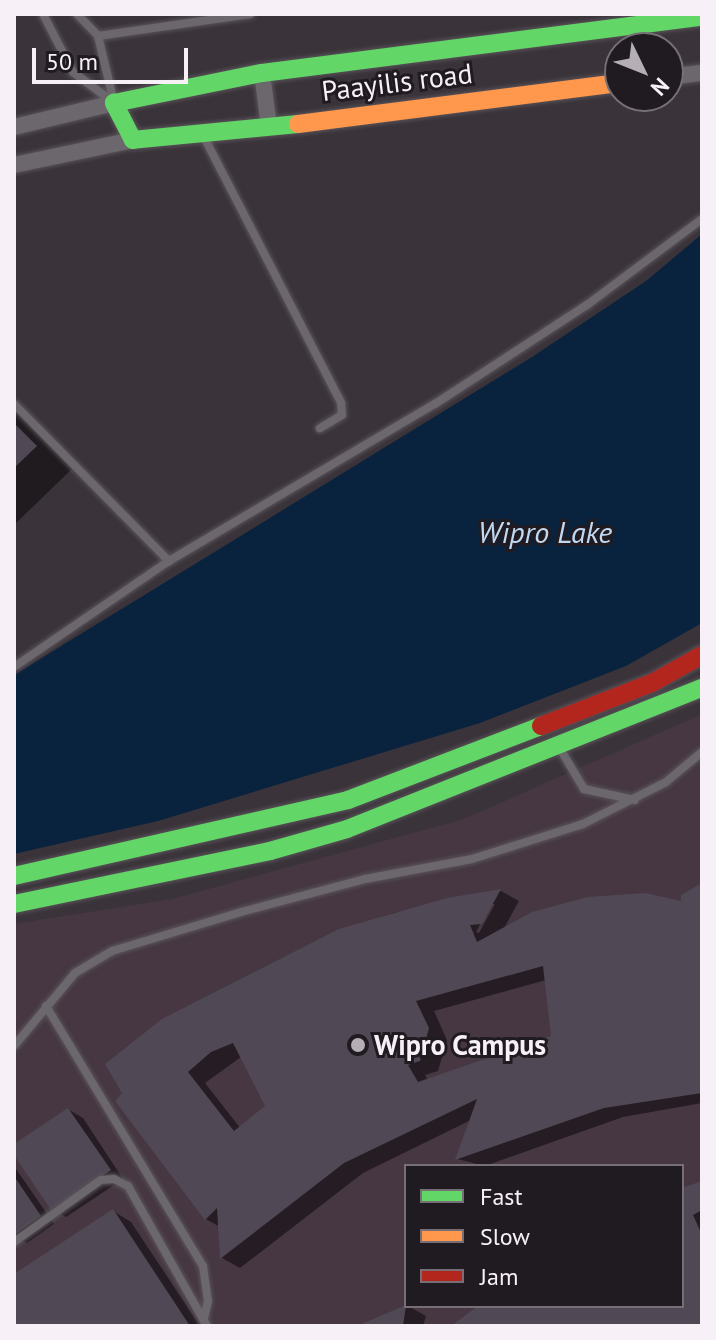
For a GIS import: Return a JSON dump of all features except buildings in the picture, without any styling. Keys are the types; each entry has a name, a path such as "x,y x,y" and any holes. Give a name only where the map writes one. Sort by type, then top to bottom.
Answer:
{"main road":[{"name":"Paayilis road","path":"114,103 262,73 702,17"},
{"name":"Paayilis road","path":"133,140 204,136 604,85"},
{"path":"114,103 133,140"},
{"path":"14,876 348,800 652,683 702,655"},
{"path":"14,904 270,851 347,829 702,688"}],"street":[{"path":"262,73 269,126"},
{"name":"Paayilis road","path":"14,127 114,103"},
{"name":"Paayilis road","path":"14,165 133,140"}],"lane":[{"path":"43,14 73,72 114,103"},
{"path":"77,14 98,36 114,103"},
{"path":"98,36 250,14"},
{"path":"204,136 341,403 342,415 320,428"},
{"path":"14,667 169,561 448,396 587,305 702,219"},
{"path":"14,404 169,561"},
{"path":"550,722 558,745 584,789 636,800"},
{"path":"14,1046 75,973 112,951 365,879 472,859 583,824 636,800 702,752"},
{"path":"46,1006 203,1266 208,1301 206,1323"},
{"path":"14,1242 101,1180 114,1179 128,1186 206,1323"}],"shaded area":[{"name":"Wipro Campus","path":"702,714 702,1326 14,1326 14,924 172,899 464,819"}],"water":[{"name":"Wipro Lake","path":"702,234 702,623 626,666 480,723 158,821 14,854 14,675 532,357 646,281"}],"traffic: fast":[{"path":"298,124 133,140 114,103 262,73 702,17"},
{"path":"14,904 270,851 347,829 702,688"},
{"path":"14,876 348,800 541,726"}],"traffic: slow":[{"path":"298,124 604,85"}],"traffic: jam":[{"path":"541,726 652,683 702,655"}],"place":[{"name":"Wipro Campus","path":"358,1045"}]}
